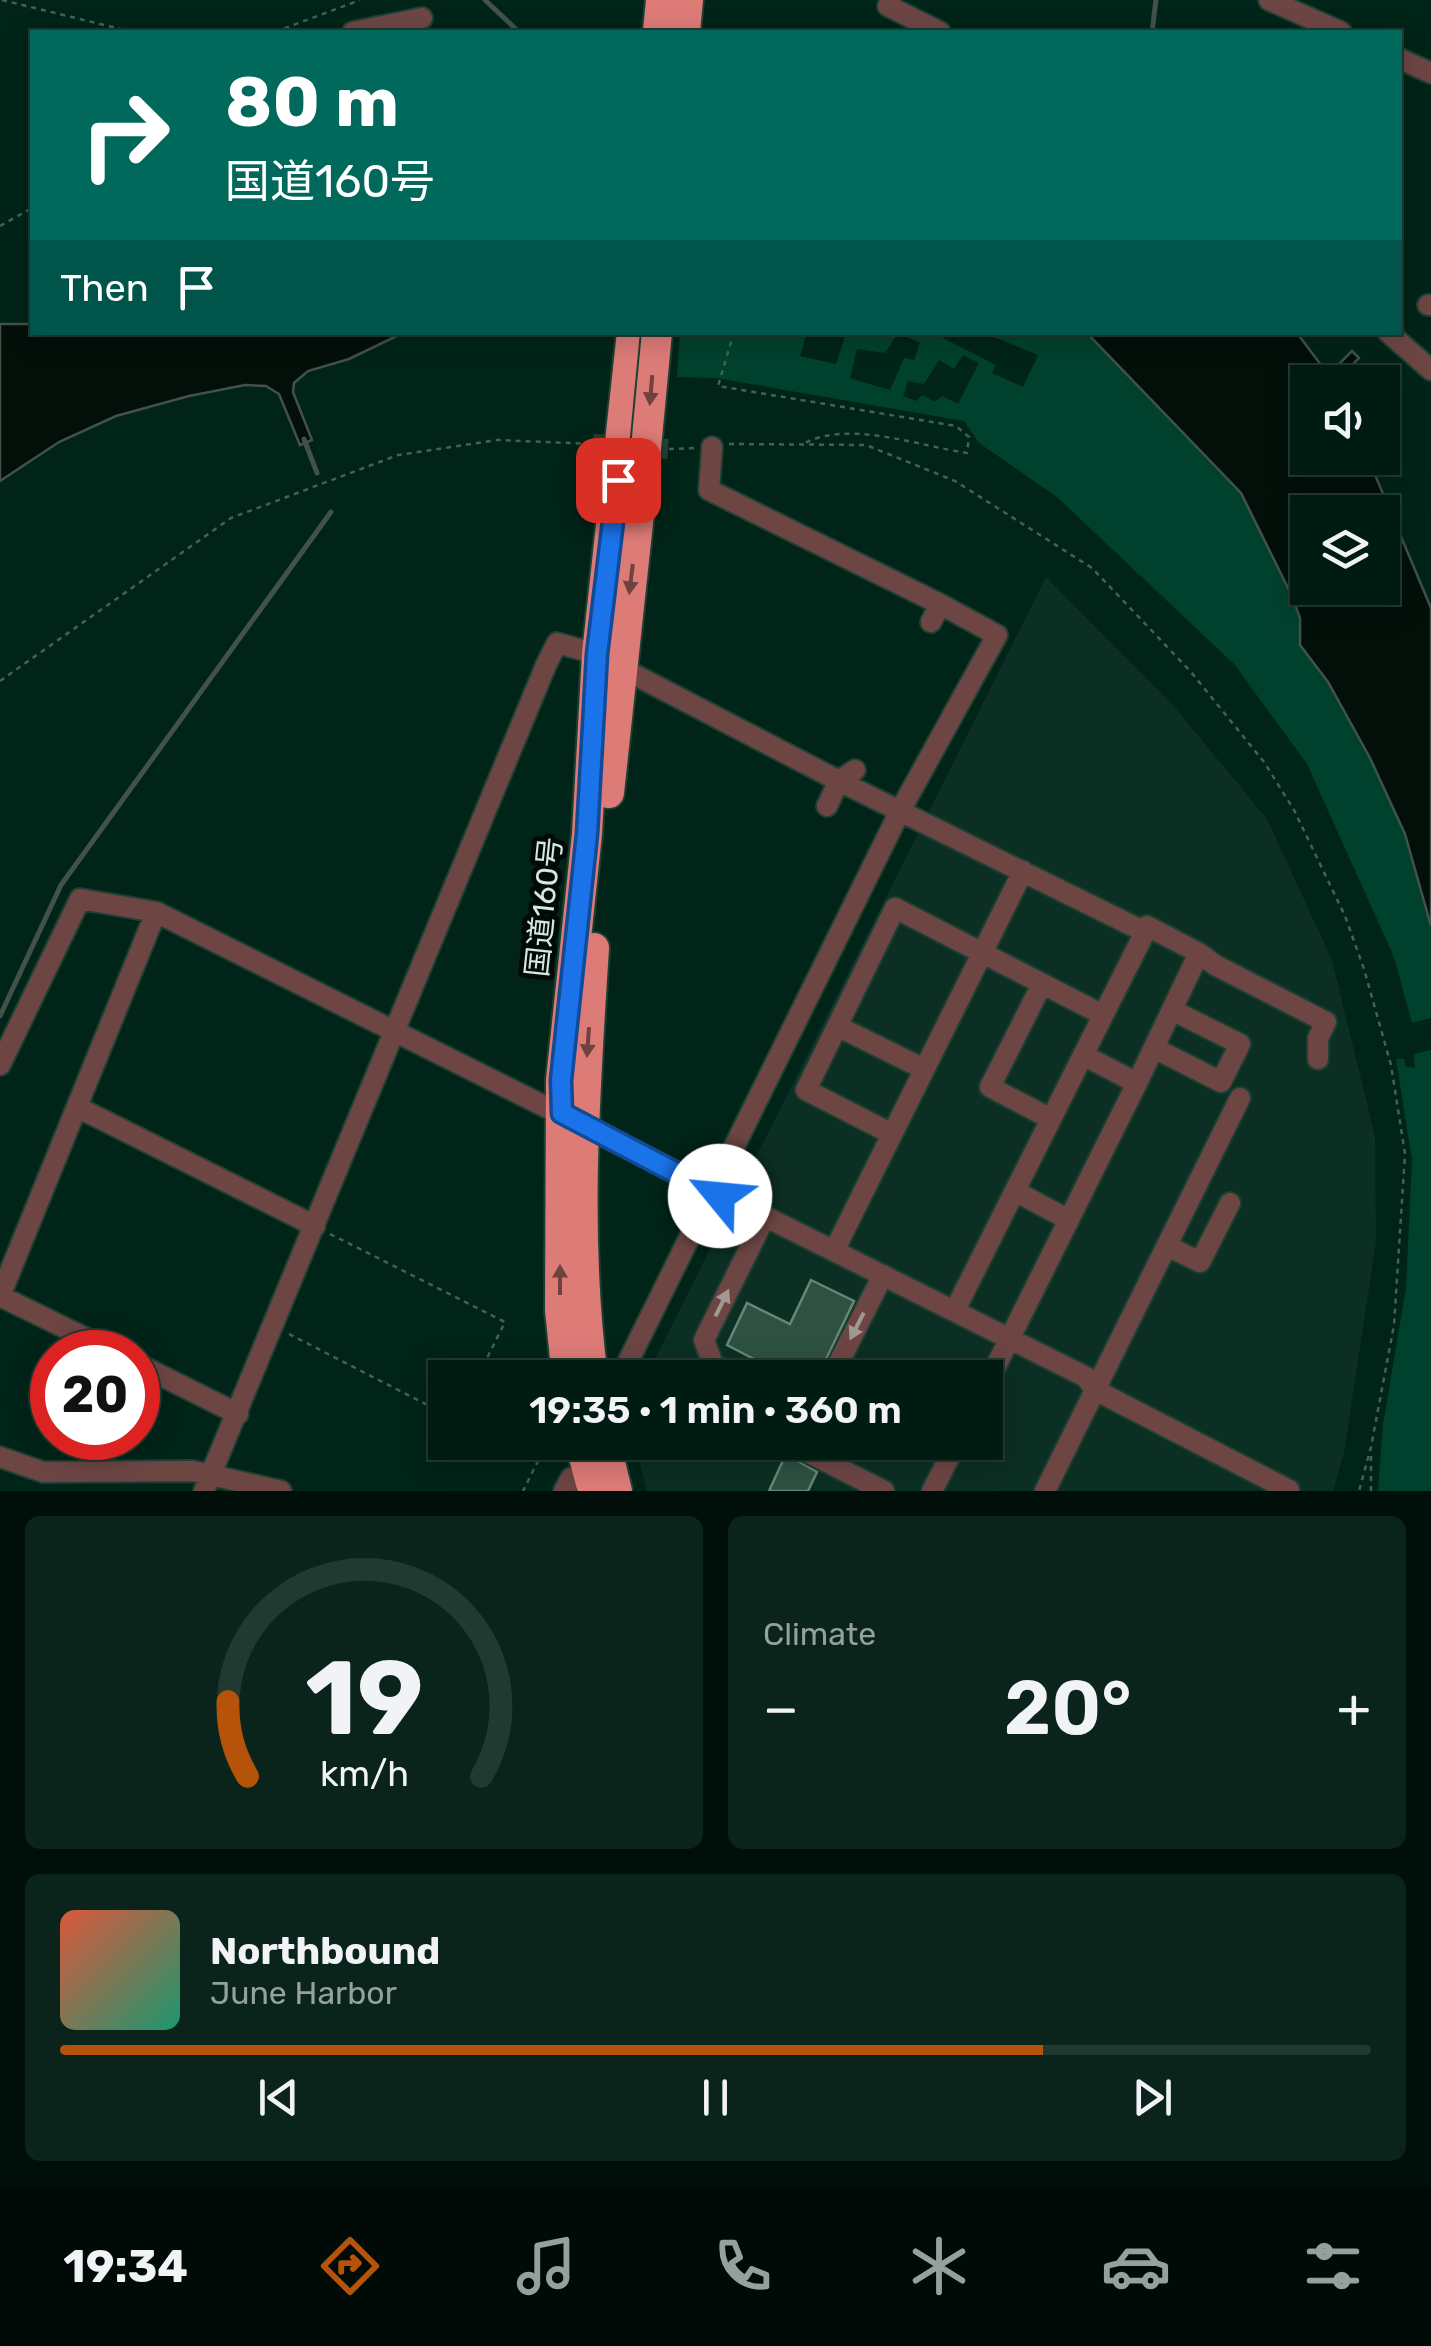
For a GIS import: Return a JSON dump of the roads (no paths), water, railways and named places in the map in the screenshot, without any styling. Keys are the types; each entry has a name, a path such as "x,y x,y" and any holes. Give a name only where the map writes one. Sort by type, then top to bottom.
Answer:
{"highway":[{"path":"658,30 661,0"},
{"path":"685,30 688,0"},
{"path":"632,335 632,447"},
{"path":"632,447 656,335"},
{"name":"国道160号","path":"591,1360 573,1119 561,1080 587,834 597,654 632,447"},
{"name":"国道160号","path":"565,1360 560,1310 573,1119 620,676 632,447"},
{"path":"576,1487 578,1460"},
{"path":"610,1460 617,1491"}],"street":[{"path":"1269,0 1337,30"},
{"path":"889,3 936,30"},
{"path":"363,30 422,18"},
{"path":"1402,60 1431,73"},
{"path":"1392,335 1423,362 1431,388"},
{"path":"629,1360 900,810 997,635 936,613 709,490 712,447"},
{"path":"207,1483 557,643 597,654"},
{"path":"620,676 636,675 847,775 900,810 1144,932"},
{"path":"827,806 847,775"},
{"path":"834,1251 1022,871"},
{"path":"0,1065 80,899 156,912 1086,1376 1095,1390 1289,1490"},
{"path":"892,1134 806,1090 895,908 1103,1015"},
{"path":"69,1330 0,1296 156,912"},
{"path":"955,1310 1148,926 1215,966 1326,1022 1318,1038 1318,1059"},
{"path":"999,1360 1199,953"},
{"path":"1042,984 990,1086 1051,1119"},
{"path":"1154,1048 1221,1082 1240,1044 1172,1010"},
{"path":"837,1026 924,1069"},
{"path":"1083,1055 1137,1083"},
{"path":"1045,1491 1240,1098"},
{"path":"77,1107 315,1226"},
{"path":"1167,1246 1200,1262 1235,1206 1196,1186"},
{"path":"1014,1191 1069,1220"},
{"path":"712,1360 704,1340 764,1217"},
{"path":"840,1360 884,1275"},
{"path":"160,1375 238,1414"},
{"path":"0,1457 43,1472 193,1471 207,1483 282,1491"},
{"path":"823,1460 884,1491"},
{"path":"932,1491 948,1460"}],"waterway":[{"path":"485,0 517,30"},
{"path":"1152,30 1156,0"},
{"path":"304,439 317,473"},
{"path":"0,1016 61,885 331,512"}],"tunnel":[{"path":"593,444 668,449"}]}
